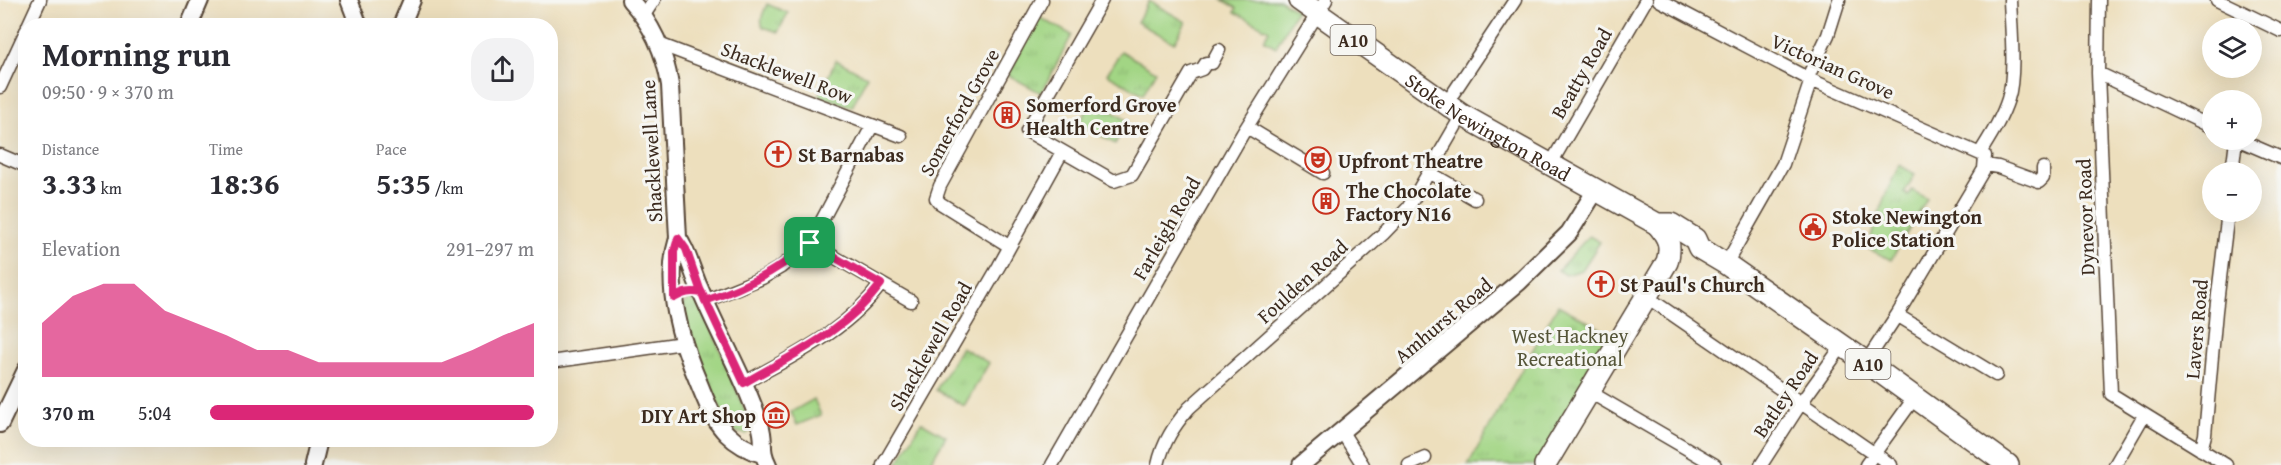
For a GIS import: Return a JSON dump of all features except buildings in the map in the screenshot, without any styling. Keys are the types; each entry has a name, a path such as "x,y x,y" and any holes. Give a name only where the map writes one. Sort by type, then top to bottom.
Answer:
{"highway":[{"name":"Stoke Newington Road","path":"1299,0 1321,6 1454,110 1657,224 1671,224 1694,241"},
{"path":"1545,465 1666,262 1670,245 1657,224"},
{"name":"A10","path":"1694,241 2008,465"},
{"path":"1666,262 1685,251 1694,241"}],"street":[{"path":"32,18 40,0"},
{"path":"192,18 200,0"},
{"path":"349,0 356,18"},
{"path":"404,18 412,0"},
{"name":"Shacklewell Lane","path":"630,0 644,15 659,44 670,85 678,238 674,252 674,298 683,342 712,415 738,443 765,459"},
{"path":"644,15 654,0"},
{"name":"Somerford Grove","path":"1009,246 936,198 940,186 1042,0"},
{"path":"1102,0 1027,131 1114,181 1132,175 1191,73 1203,69 1206,63 1212,63 1219,50"},
{"name":"Foulden Road","path":"1158,465 1171,431 1189,408 1383,234 1408,208 1430,172 1454,110 1515,0"},
{"name":"Beatty Road","path":"1550,165 1646,0"},
{"name":"Victorian Grove","path":"1659,0 1809,80 1980,153"},
{"path":"1726,264 1783,164 1809,80 1828,35 1839,0"},
{"path":"1866,362 1897,315 1985,165 1985,156 1980,153 2000,120 2009,96 2010,0"},
{"name":"Dynevor Road","path":"2099,0 2098,73 2111,394 2226,465"},
{"path":"2217,0 2281,31"},
{"name":"Farleigh Road","path":"1052,465 1247,127 1321,6"},
{"name":"Shacklewell Row","path":"659,44 901,136"},
{"path":"0,87 18,48"},
{"path":"2098,73 2202,122"},
{"path":"674,298 688,291 703,297 762,278 781,267 810,243 872,126"},
{"path":"1247,127 1323,173"},
{"path":"2261,150 2281,158"},
{"path":"1009,246 1062,152"},
{"path":"0,155 18,163"},
{"path":"1985,165 1998,167 2039,182 2043,178 2043,168"},
{"path":"1430,172 1475,199"},
{"name":"Amhurst Road","path":"1301,465 1519,282 1569,233 1596,190"},
{"name":"Lavers Road","path":"2201,450 2205,435 2227,222"},
{"name":"Shacklewell Lane","path":"678,238 686,249 703,297 744,383 761,427 765,459"},
{"path":"810,243 910,301"},
{"name":"Shacklewell Road","path":"883,465 1009,246"},
{"path":"744,383 836,329 867,302 881,284"},
{"path":"1647,297 1891,465"},
{"path":"1897,315 1996,375"},
{"path":"558,361 683,342"},
{"name":"Batley Road","path":"1761,465 1801,403 1842,346"},
{"path":"0,424 18,387"},
{"path":"1588,391 1715,465"},
{"path":"1866,465 1915,397"},
{"path":"2115,465 2144,415"},
{"path":"738,443 751,438 761,427"},
{"path":"1342,432 1363,465"},
{"path":"313,465 317,447"},
{"path":"1408,465 1425,458"}],"green space":[{"path":"1223,0 1280,0 1296,10 1276,47 1264,40 1269,30 1235,12 1237,8"},
{"path":"1149,1 1186,22 1174,43 1137,22"},
{"path":"767,4 788,13 778,32 763,27 762,18"},
{"path":"1039,17 1072,35 1041,93 1008,75"},
{"path":"1121,51 1156,71 1143,94 1107,74"},
{"path":"836,60 867,76 852,107 819,96"},
{"path":"1093,100 1128,121 1115,144 1079,123"},
{"path":"1899,165 1915,174 1904,193 1909,196 1912,190 1927,199 1891,260 1867,248 1885,196"},
{"path":"1589,236 1600,242 1582,270 1566,275 1558,270"},
{"path":"690,299 701,304 751,425 750,431 746,434 735,432 727,423 693,345 683,310 683,304"},
{"name":"West Hackney Recreational","path":"1558,305 1614,336 1536,465 1468,465"},
{"path":"961,347 989,363 964,406 936,390"},
{"path":"814,399 821,415 797,425 791,412"},
{"path":"921,422 946,436 929,465 897,465"}],"place":[{"name":"Somerford Grove Health Centre","path":"1007,115"},
{"name":"St Barnabas","path":"778,154"},
{"name":"Upfront Theatre","path":"1318,160"},
{"name":"The Chocolate Factory N16","path":"1326,201"},
{"name":"Stoke Newington Police Station","path":"1813,227"},
{"name":"St Paul's Church","path":"1601,284"},
{"name":"DIY Art Shop","path":"776,415"}],"route":[{"path":"810,243 781,267 762,278 715,298 705,301 702,293 688,291 674,298 674,252 678,238 686,249 700,289 702,293 725,342 744,383 836,329 852,317 881,284 810,243"}]}
